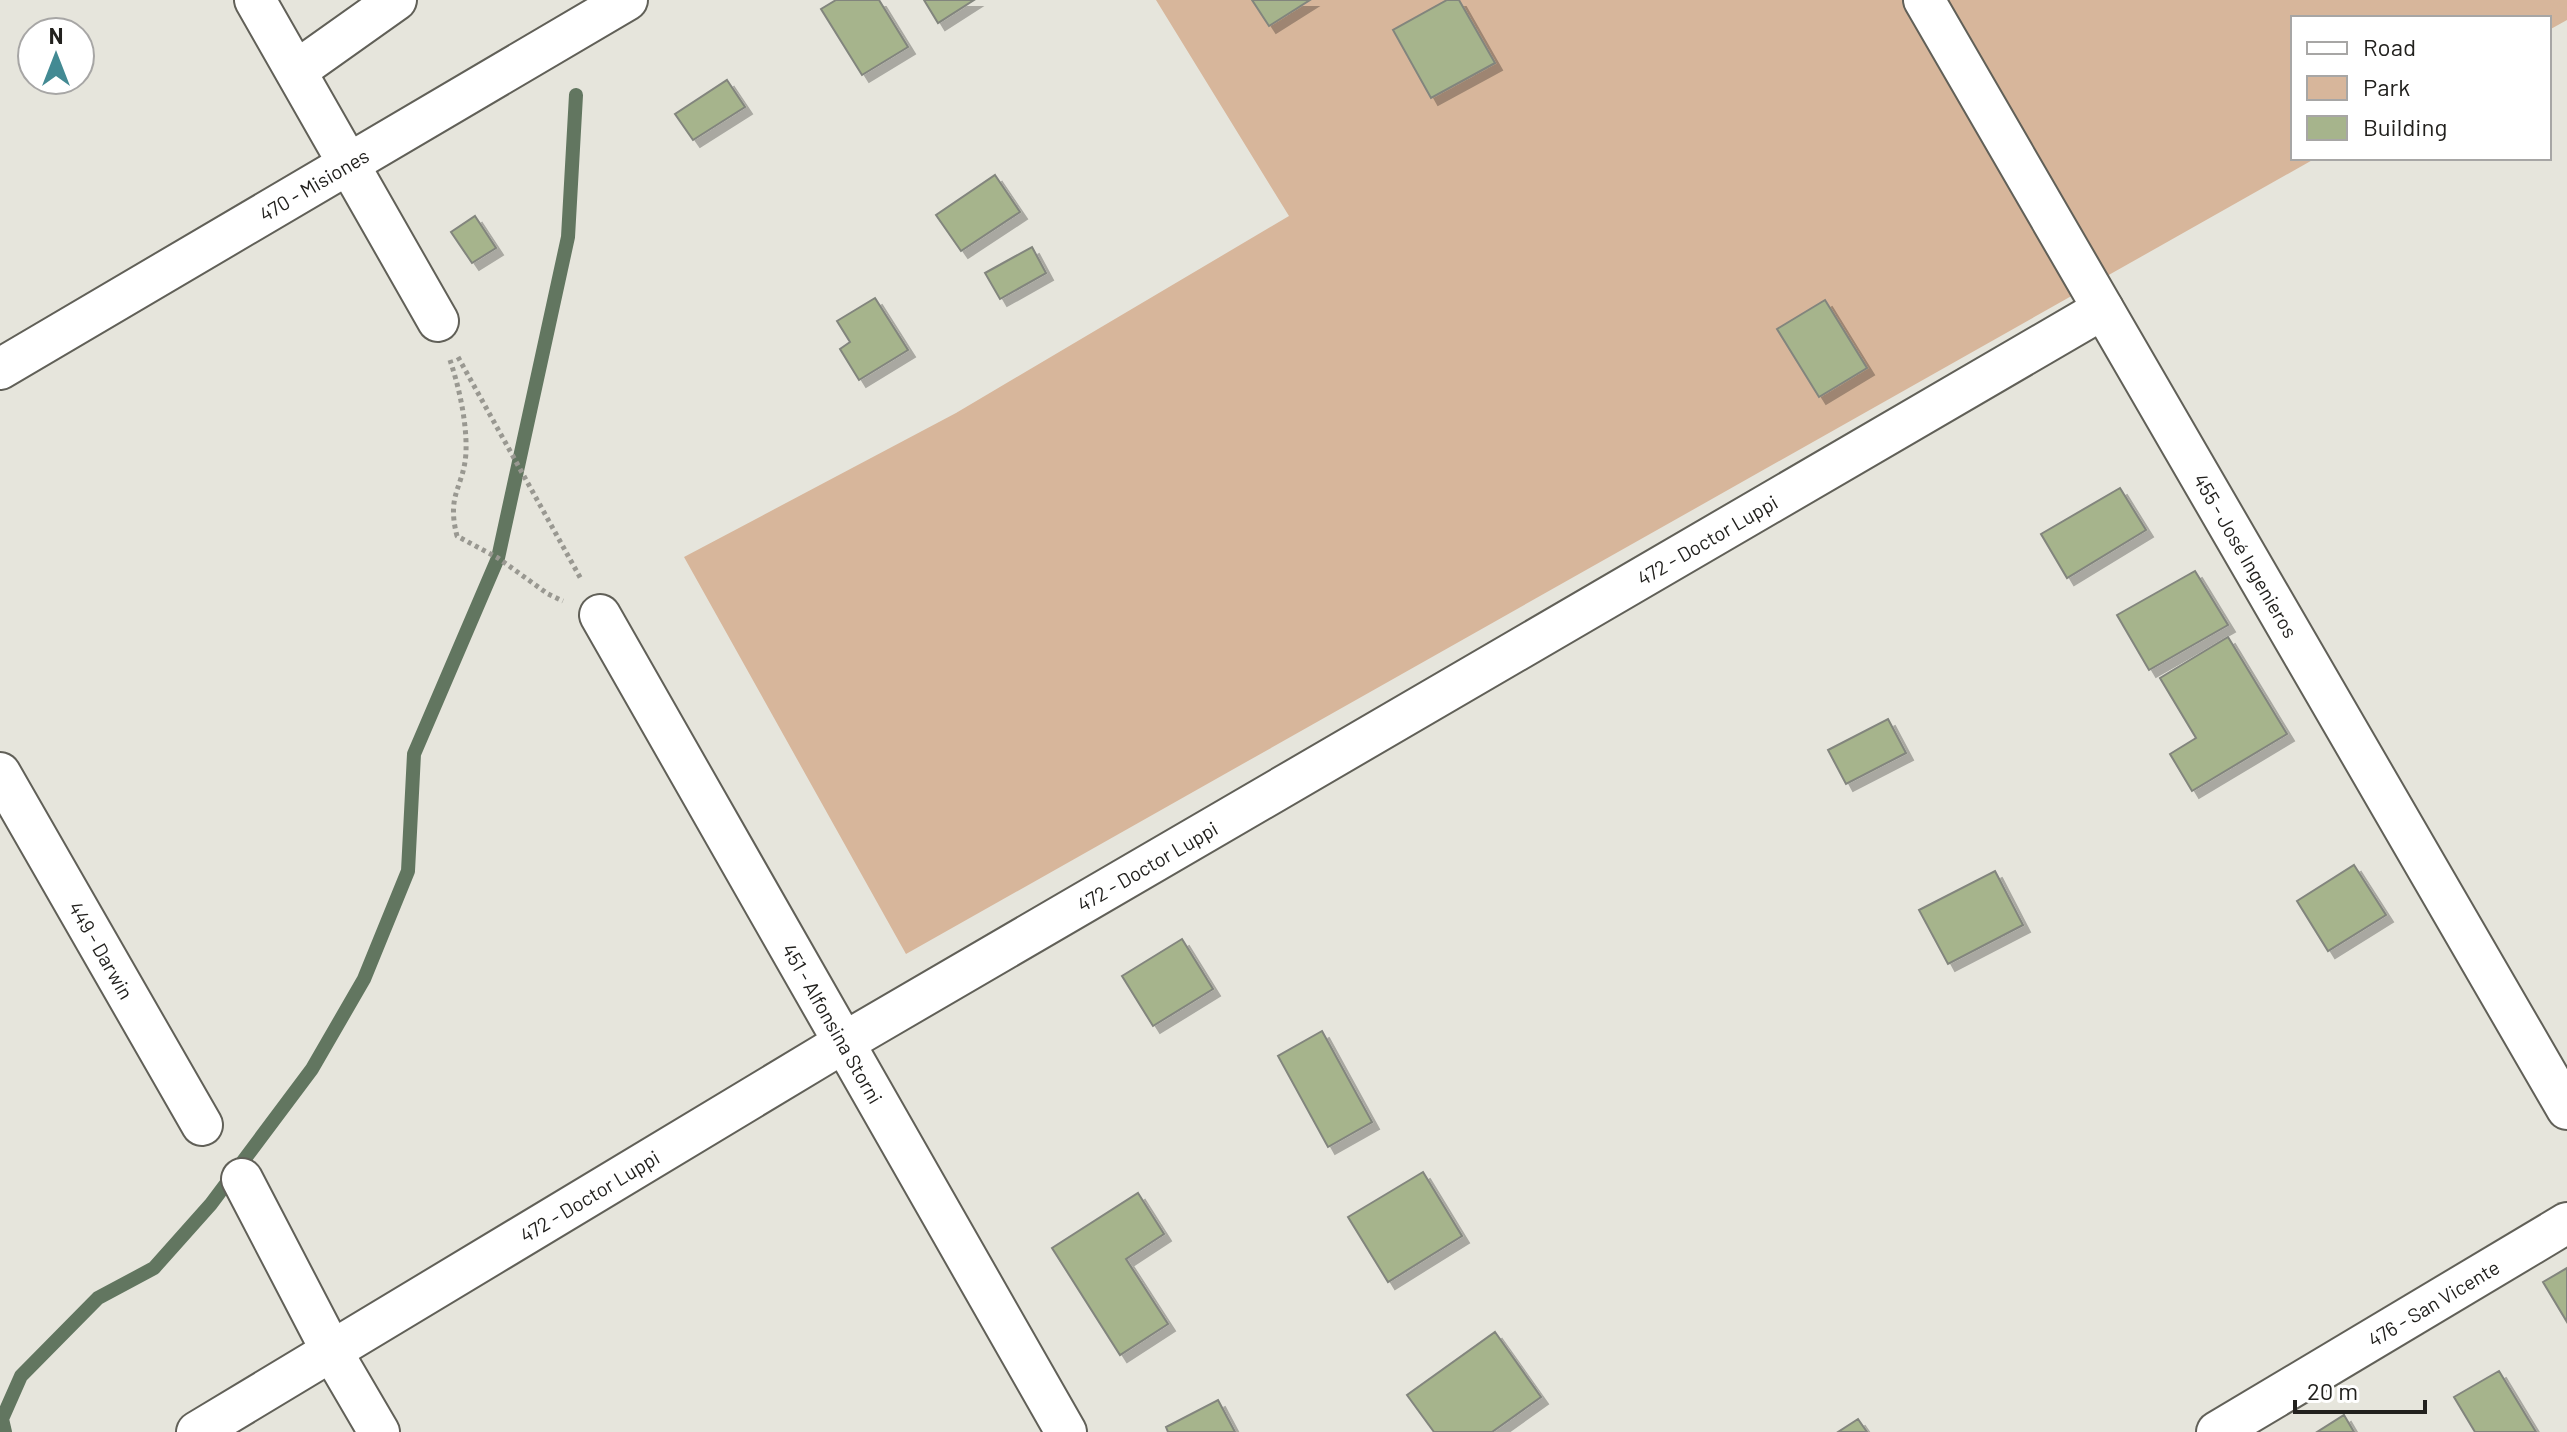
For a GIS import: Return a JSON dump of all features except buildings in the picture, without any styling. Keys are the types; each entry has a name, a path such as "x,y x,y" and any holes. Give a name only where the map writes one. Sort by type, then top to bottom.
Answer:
{"street":[{"path":"255,0 345,163 438,321"},
{"path":"296,71 396,0"},
{"name":"470 - Misiones","path":"0,369 345,163 627,0"},
{"name":"455 - José Ingenieros","path":"1924,0 2567,1109"},
{"name":"472 - Doctor Luppi","path":"197,1432 843,1043 2103,309"},
{"name":"451 - Alfonsina Storni","path":"600,615 1066,1432"},
{"name":"449 - Darwin","path":"0,773 202,1125"},
{"path":"242,1179 331,1350 379,1432"},
{"name":"476 - San Vicente","path":"2217,1432 2567,1223"}],"path":[{"path":"438,321 600,615"},
{"path":"438,321 458,385 466,452 450,511 457,536 498,558 548,594 600,615"}],"green space":[{"path":"1156,0 2567,0 2567,20 2551,29 2551,16 2291,16 2291,160 2312,160 906,954 684,557 956,413 1289,216"}],"waterway":[{"path":"5,1432 2,1419 21,1376 98,1298 154,1268 211,1204 312,1069 364,979 408,871 414,754 498,558 568,237 576,95"}]}
